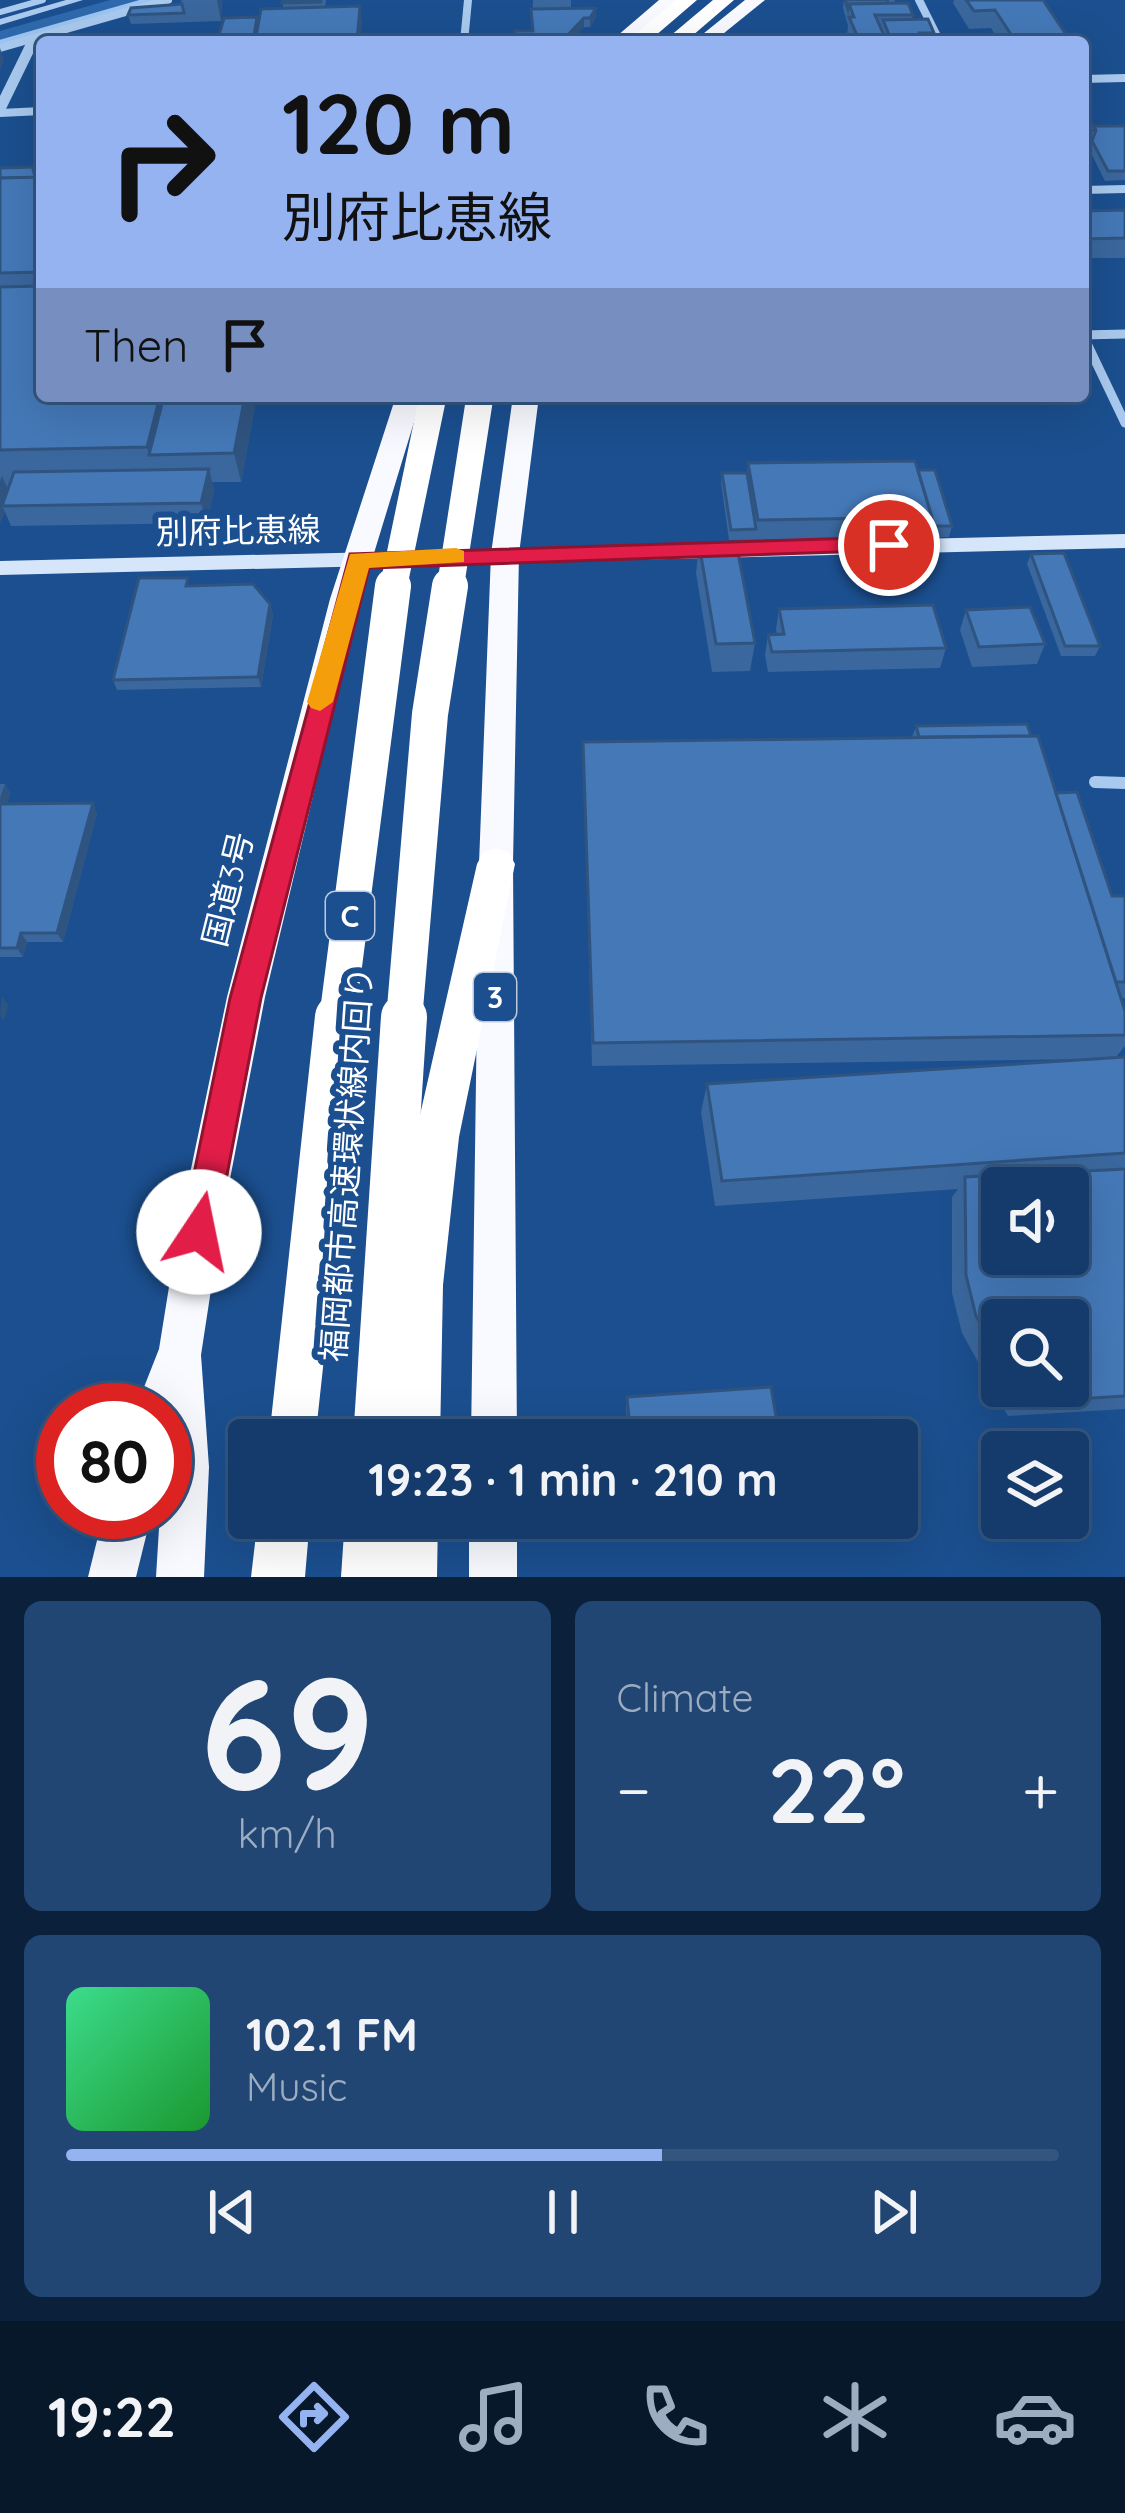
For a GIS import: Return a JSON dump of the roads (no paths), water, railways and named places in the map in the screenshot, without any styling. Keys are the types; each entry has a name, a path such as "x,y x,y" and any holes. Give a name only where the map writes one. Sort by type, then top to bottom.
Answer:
{"highway":[{"path":"626,36 670,0"},
{"path":"643,36 688,0"},
{"path":"680,36 725,0"},
{"path":"710,36 756,0"},
{"name":"国道3号","path":"169,1383 182,1349 199,1232 246,998 359,560 407,402"},
{"name":"C","path":"294,1419 376,705 397,557 432,402"},
{"name":"福岡都市高速環状線内回り","path":"377,1419 391,1166 430,714 479,402"},
{"name":"3","path":"494,1419 496,864 506,554 525,402"},
{"path":"416,1419 420,1285 436,1137 496,864"},
{"path":"180,1577 186,1467 182,1349"},
{"path":"112,1577 121,1539"},
{"path":"278,1577 282,1539"},
{"path":"368,1577 370,1539"},
{"path":"410,1577 411,1539"},
{"path":"493,1539 493,1577"}],"main road":[{"name":"別府比恵線","path":"0,568 1125,541"}],"street":[{"path":"0,22 78,0"},
{"path":"42,36 168,0"},
{"path":"465,36 468,0"},
{"path":"919,0 937,36"},
{"path":"0,48 35,38"},
{"path":"35,38 0,111 36,111"},
{"path":"1089,79 1125,78"},
{"path":"1089,190 1125,189"},
{"path":"1089,335 1125,334"},
{"path":"1089,348 1125,423"},
{"path":"1095,782 1125,783"}],"lane":[{"path":"0,12 43,0"}],"waterway":[{"path":"0,44 154,0"}]}
